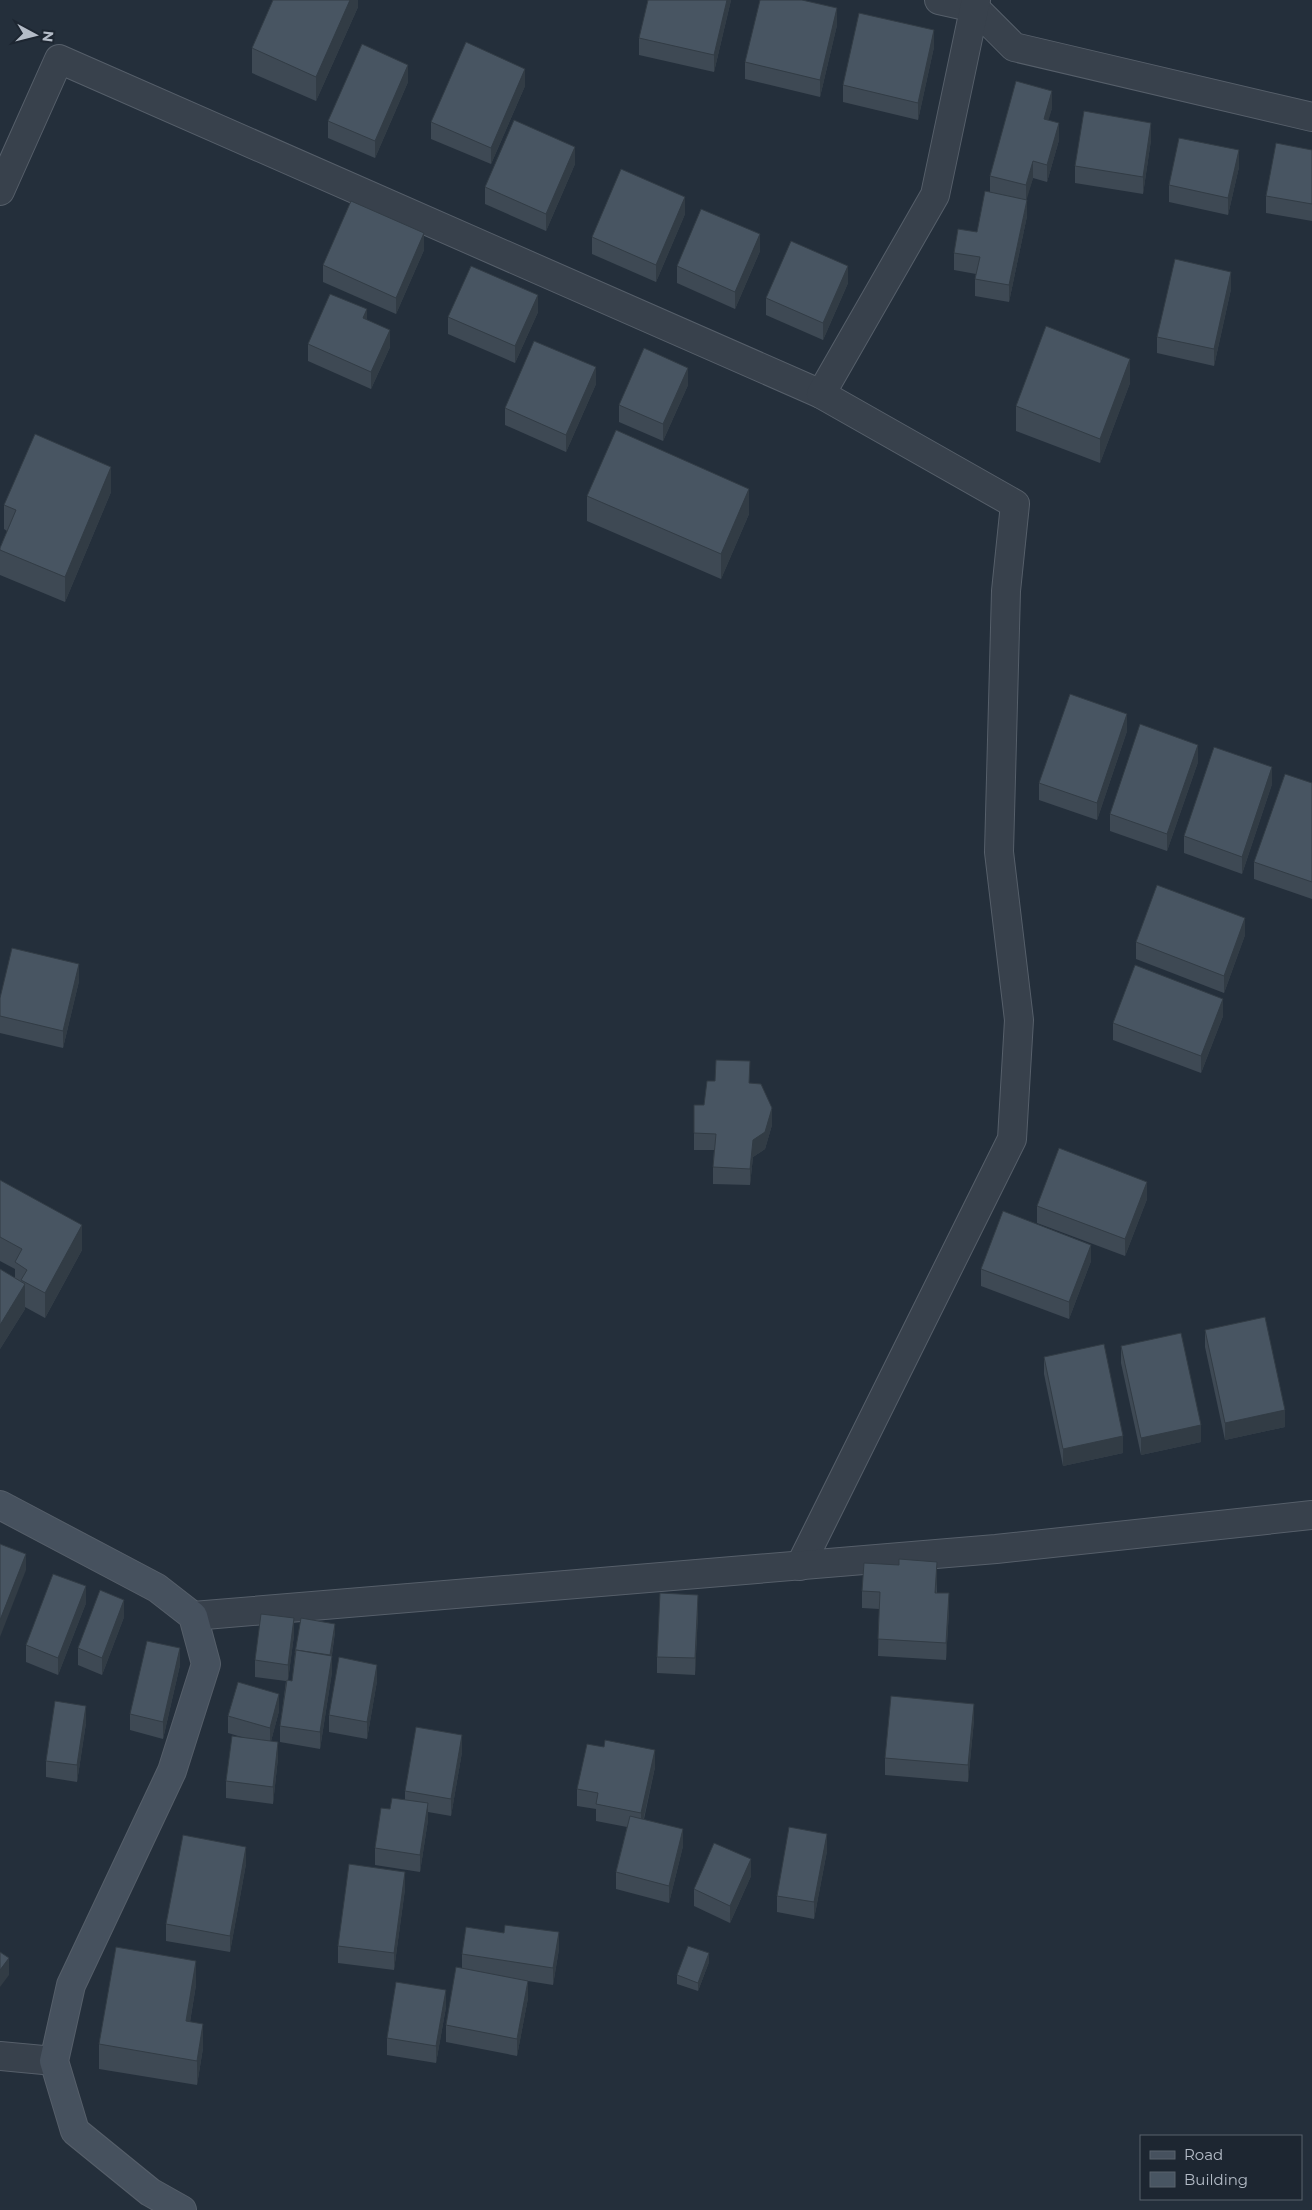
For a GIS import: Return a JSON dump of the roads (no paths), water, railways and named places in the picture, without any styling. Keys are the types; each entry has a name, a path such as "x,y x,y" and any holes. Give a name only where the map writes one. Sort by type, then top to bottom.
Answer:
{"street":[{"path":"939,0 975,4 1014,47 1312,117"},
{"path":"821,394 935,195 975,4"},
{"path":"0,191 59,59 821,394 1015,504 1006,591 999,852 1019,1020 1012,1139 800,1566"},
{"path":"0,1505 157,1588 192,1616 206,1664 172,1771 71,1985 54,2061 75,2131 150,2192 182,2210"},
{"path":"192,1616 996,1549 1312,1515"},
{"path":"0,2056 54,2061"}]}
